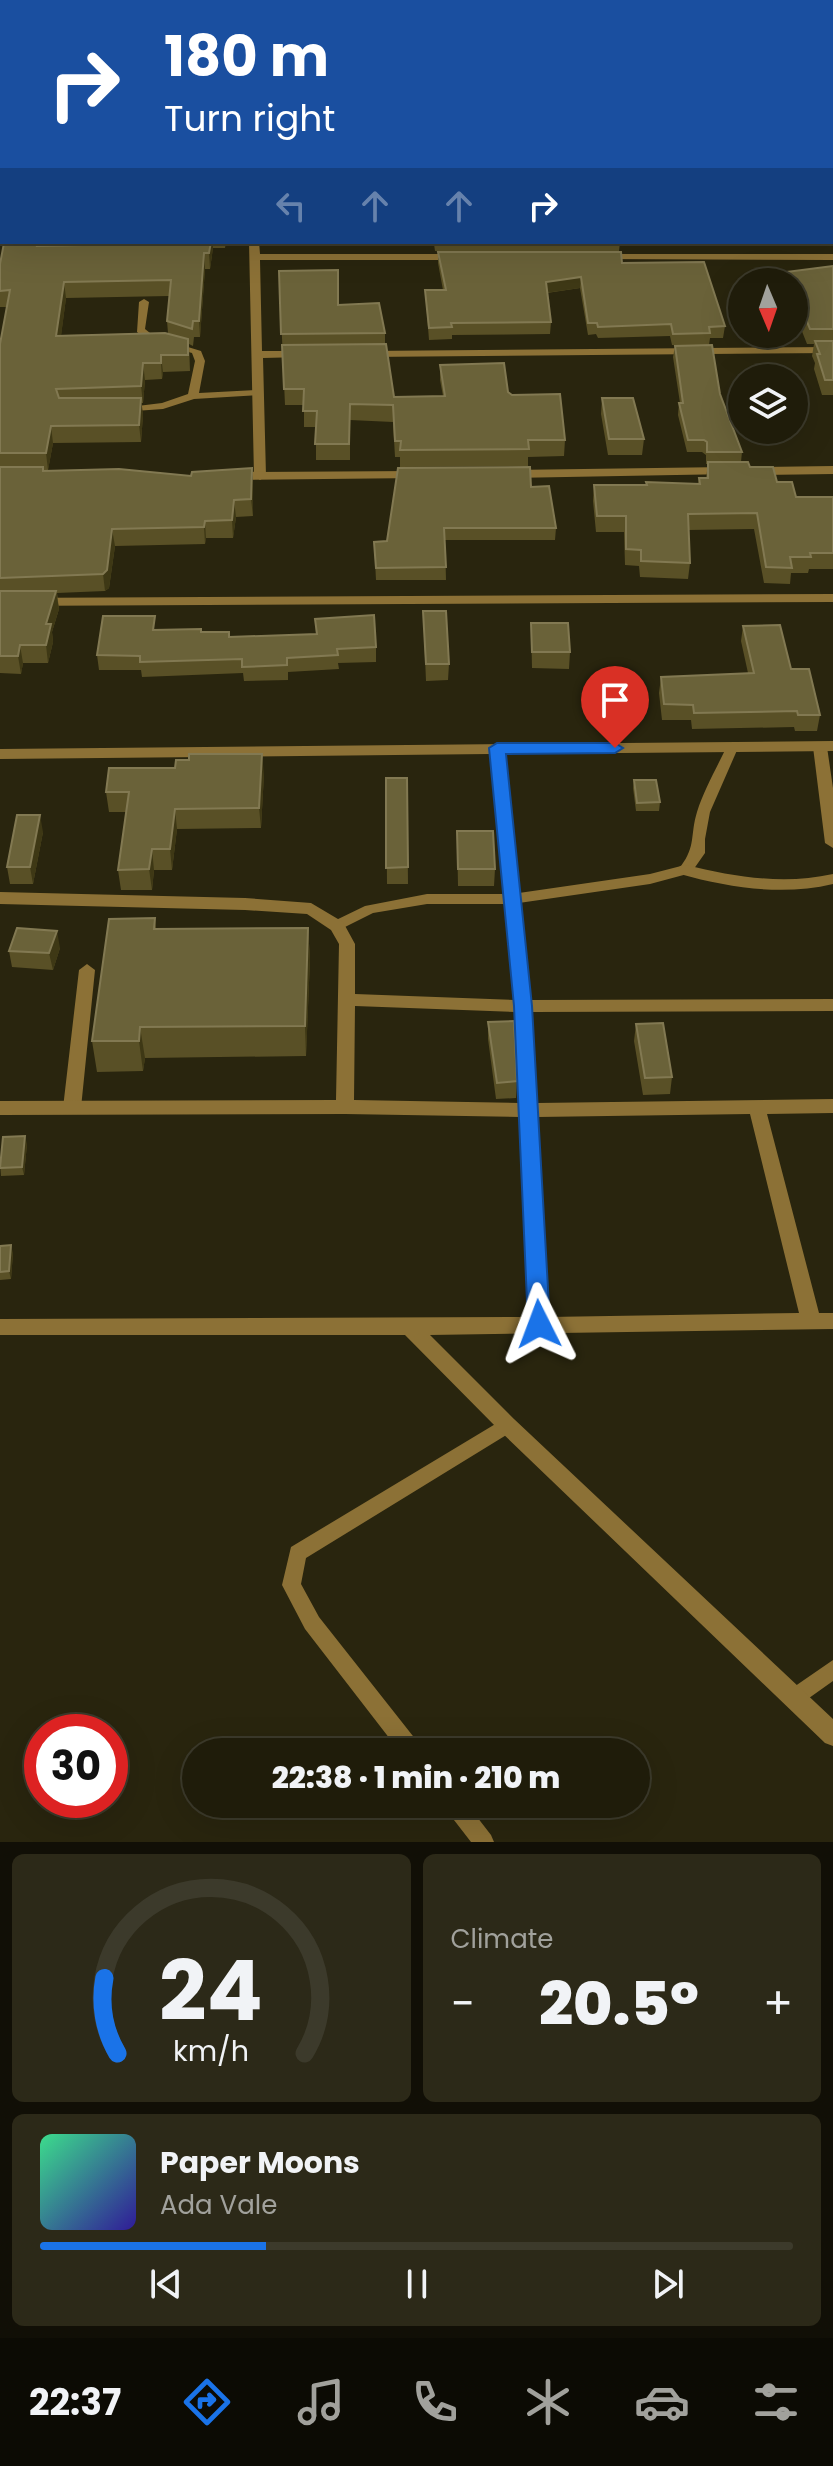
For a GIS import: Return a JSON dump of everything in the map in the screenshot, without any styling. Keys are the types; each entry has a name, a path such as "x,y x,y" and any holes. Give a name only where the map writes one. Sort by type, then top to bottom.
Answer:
{"street":[{"path":"254,244 260,476"},
{"path":"254,257 473,257"},
{"path":"583,257 833,257"},
{"path":"354,354 833,350"},
{"path":"259,355 323,354"},
{"path":"499,474 833,470"},
{"path":"214,476 435,474"},
{"path":"0,602 833,598"},
{"path":"0,754 826,746 833,843"},
{"path":"497,748 523,1006 539,1324"},
{"path":"686,870 715,878 772,883 815,885 833,879"},
{"path":"0,898 245,904 311,909 337,926 347,944 345,1107"},
{"path":"72,1108 87,970"},
{"path":"346,1000 523,1006 833,1005"},
{"path":"0,1108 527,1110 833,1106"},
{"path":"757,1107 811,1321"},
{"path":"0,1327 409,1327 833,1321"},
{"path":"409,1327 507,1425 833,1735"}],"lane":[{"path":"144,302 140,330 152,339 196,351 200,361 193,396"},
{"path":"106,411 147,409 193,396 258,393"},
{"path":"337,926 370,909 427,899 512,899 650,879 686,870 698,853 696,831 705,804 732,748"},
{"path":"402,1738 312,1623 291,1585 298,1553 507,1425"},
{"path":"795,1698 833,1669"},
{"path":"465,1818 484,1842"}],"building":[{"path":"4,244 211,244 209,253 204,253 199,321 193,321 192,329 167,321 171,280 64,282 56,336 165,333 188,339 188,355 161,355 161,363 143,363 141,386 56,389 59,398 141,398 139,425 51,426 46,453 0,453 0,344 10,290 0,291 0,264"},
{"path":"438,252 621,252 622,263 704,262 725,326 709,327 710,333 673,334 671,324 598,327 597,323 588,323 581,277 546,282 551,322 451,323 452,327 429,328 425,290 446,290"},
{"path":"833,266 833,329 810,329 808,269"},
{"path":"338,270 338,305 379,303 385,333 281,334 279,271"},
{"path":"815,341 833,341 833,380 825,380"},
{"path":"386,344 394,397 445,396 440,365 504,363 508,392 512,395 560,394 565,440 528,440 529,449 400,450 401,441 395,441 393,405 350,404 349,444 315,444 317,411 303,411 304,389 284,389 282,345"},
{"path":"712,345 720,394 728,415 728,444 739,444 742,452 707,452 707,442 704,440 688,440 679,403 683,403 675,346"},
{"path":"602,398 633,398 644,439 609,439"},
{"path":"708,462 748,462 750,467 773,467 777,482 792,482 796,497 833,497 833,553 790,557 792,568 766,567 757,513 688,514 690,563 641,561 641,550 626,549 626,516 597,516 594,485 647,485 646,482 700,484 699,478 708,478"},
{"path":"0,467 43,467 43,471 119,469 191,476 192,472 252,468 251,499 234,500 232,520 205,521 204,527 112,529 107,570 103,574 0,578"},
{"path":"530,467 531,487 549,486 556,528 444,528 446,567 376,568 374,542 387,541 398,468"},
{"path":"0,591 56,591 46,624 51,624 46,645 20,645 18,656 0,656"},
{"path":"423,611 446,611 449,664 426,664"},
{"path":"374,615 376,647 337,649 338,655 287,658 287,665 242,667 242,659 140,662 140,656 97,655 103,616 155,616 153,630 201,629 201,632 229,632 229,637 317,634 315,619"},
{"path":"531,623 568,623 570,652 532,652"},
{"path":"780,625 791,669 809,669 820,715 798,715 797,711 694,713 693,705 664,704 661,677 754,673 743,626"},
{"path":"189,754 262,754 259,808 175,809 170,849 152,849 149,869 118,870 129,792 106,792 109,768 175,768 176,760 189,760"},
{"path":"386,778 407,778 408,867 386,868"},
{"path":"634,780 656,780 660,802 637,803"},
{"path":"17,815 40,815 30,867 7,867"},
{"path":"457,831 493,831 495,869 458,869"},
{"path":"155,918 154,929 308,928 305,1026 140,1027 139,1041 92,1041 109,919"},
{"path":"17,928 57,931 49,953 9,951"},
{"path":"514,1021 517,1081 497,1083 488,1022"},
{"path":"663,1023 672,1077 645,1078 636,1024"},
{"path":"25,1136 22,1167 0,1168 3,1137"},
{"path":"11,1245 9,1271 0,1272 0,1246"}],"route":[{"path":"539,1324 523,1006 497,748 615,748"}]}
